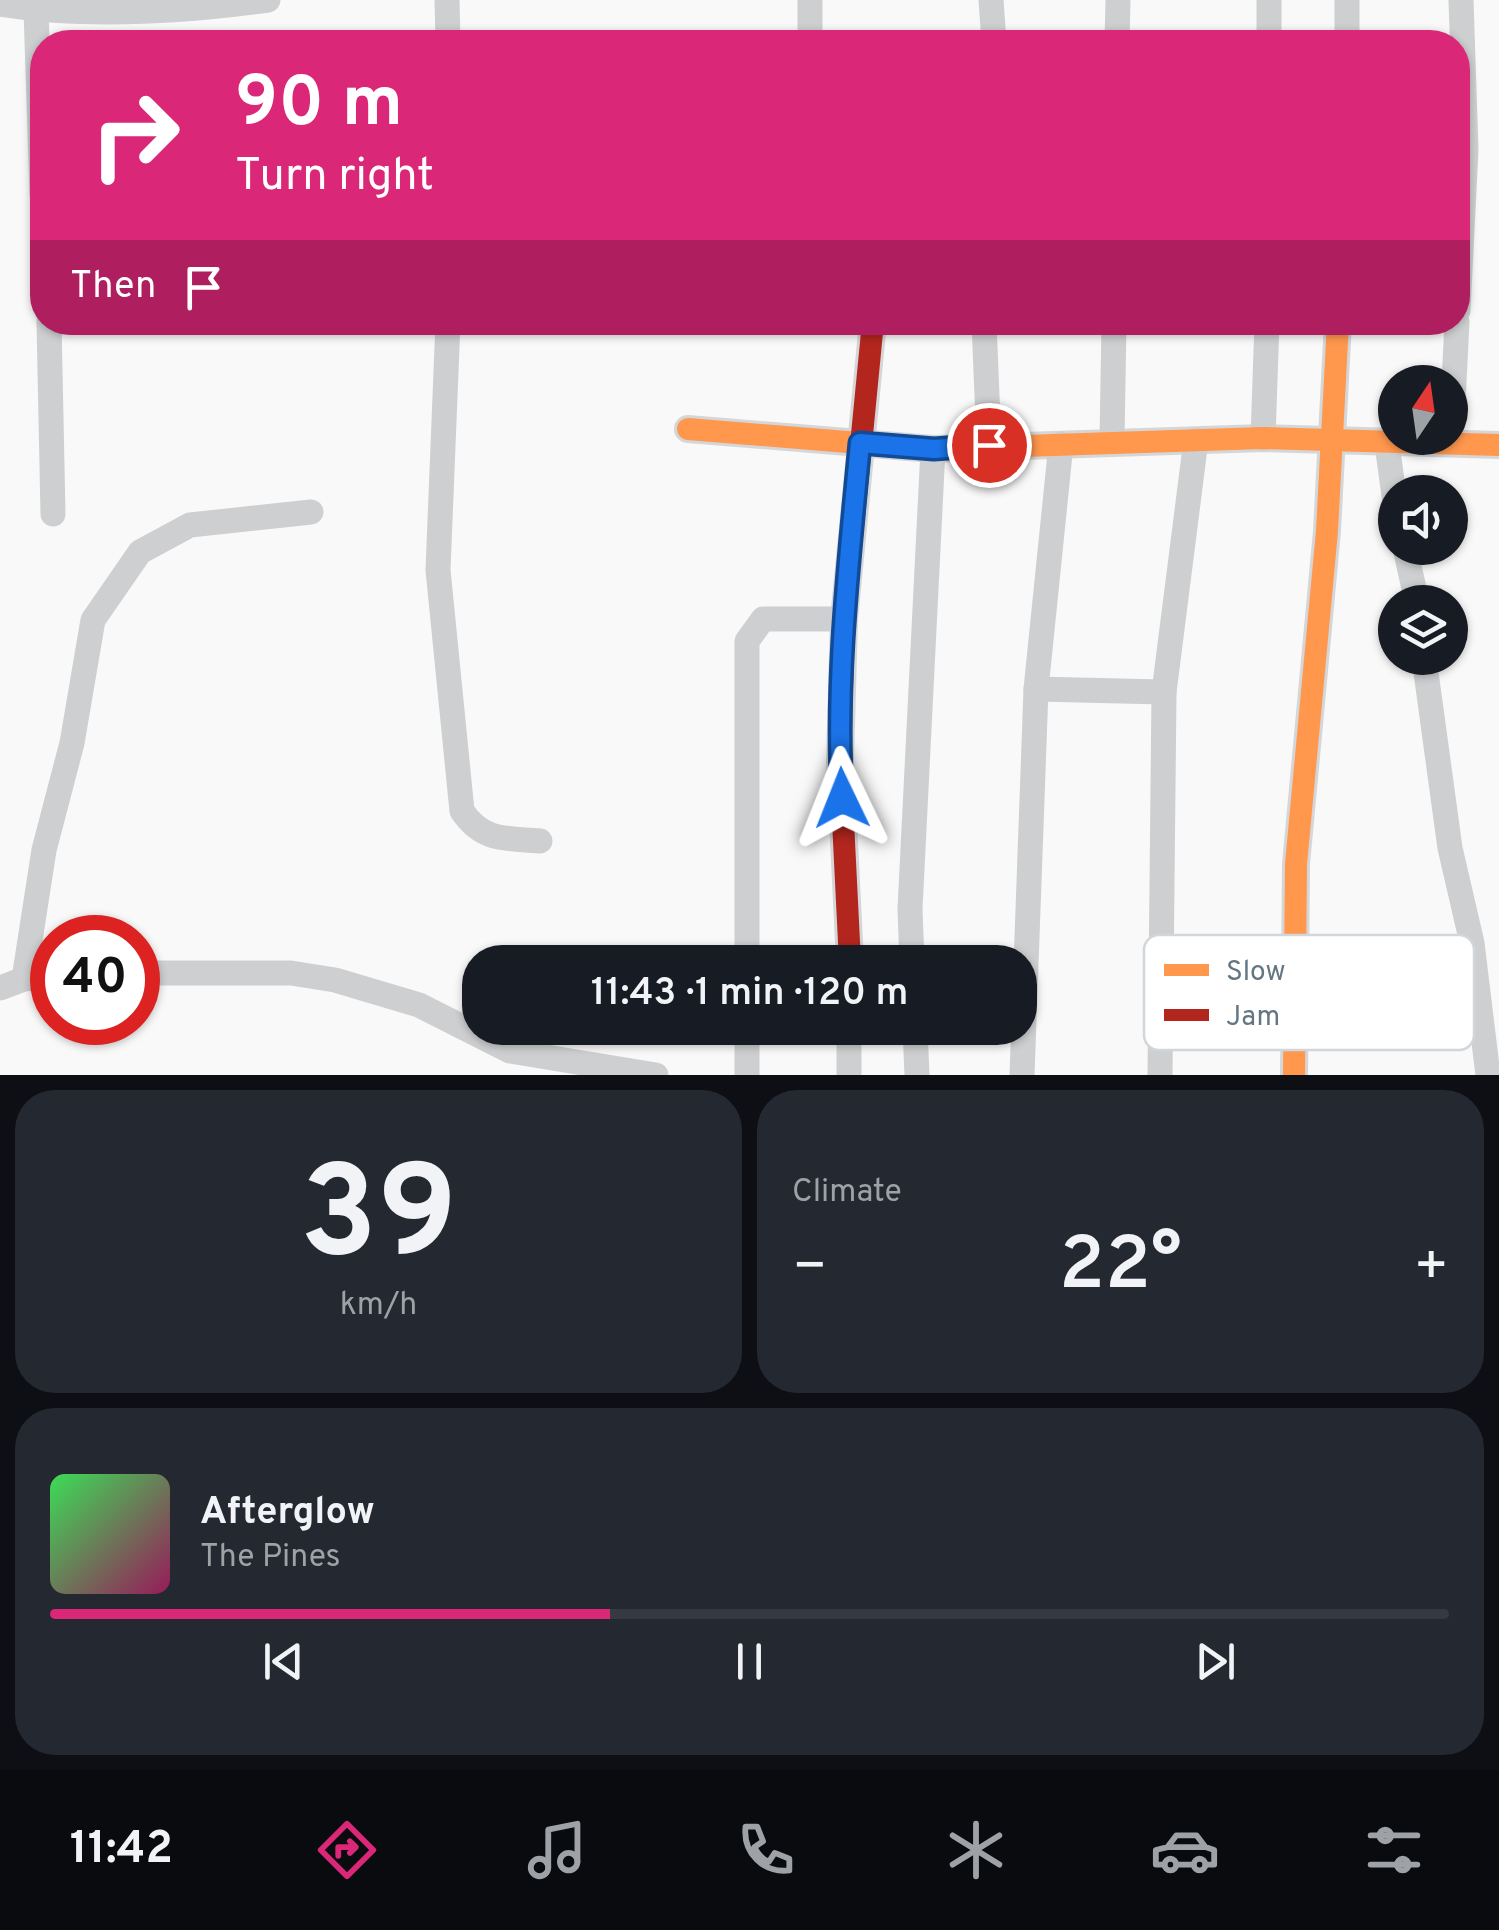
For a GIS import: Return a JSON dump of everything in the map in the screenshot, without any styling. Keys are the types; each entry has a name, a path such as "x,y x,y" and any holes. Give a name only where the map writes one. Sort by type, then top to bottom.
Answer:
{"street":[{"path":"0,4 36,10 268,0"},
{"path":"448,0 448,30"},
{"path":"810,0 810,30"},
{"path":"991,0 993,30"},
{"path":"1117,30 1118,0"},
{"path":"1268,30 1269,0"},
{"path":"1347,0 1347,30"},
{"path":"1462,0 1463,30"},
{"path":"36,10 37,30"},
{"path":"49,335 53,514"},
{"path":"447,335 438,570 462,811 473,828 495,838 540,841"},
{"path":"849,945 840,761 844,620 872,335"},
{"path":"985,335 989,445"},
{"path":"1112,440 1114,335"},
{"path":"1263,438 1267,335"},
{"path":"1295,935 1303,763 1327,531 1337,335"},
{"path":"1454,365 1456,335"},
{"path":"688,430 934,449 1112,440 1263,438 1378,444"},
{"path":"1161,935 1164,692 1196,440"},
{"path":"1468,443 1499,445"},
{"path":"1022,1075 1036,689 1061,444"},
{"path":"911,945 934,449"},
{"path":"12,983 72,743 92,620 140,552 190,525 312,512"},
{"path":"747,945 747,641 763,619 844,620"},
{"path":"1426,675 1450,848 1470,935"},
{"path":"1036,689 1164,692"},
{"path":"1474,959 1489,1075 1499,1074"},
{"path":"160,974 290,974 335,980 420,1005 510,1051 656,1075"},
{"path":"747,1045 747,1075"},
{"path":"848,1075 849,1045"},
{"path":"916,1045 917,1075"},
{"path":"1160,1050 1160,1075"},
{"path":"1294,1050 1294,1075"}],"traffic: slow":[{"path":"1295,935 1296,864 1327,531 1337,335"},
{"path":"688,429 933,449 1263,438 1499,445"},
{"path":"1294,1050 1294,1075"}],"traffic: jam":[{"path":"849,945 840,761 844,619 872,335"}],"route":[{"path":"842,798 844,620 860,443 934,449 989,445"}]}
